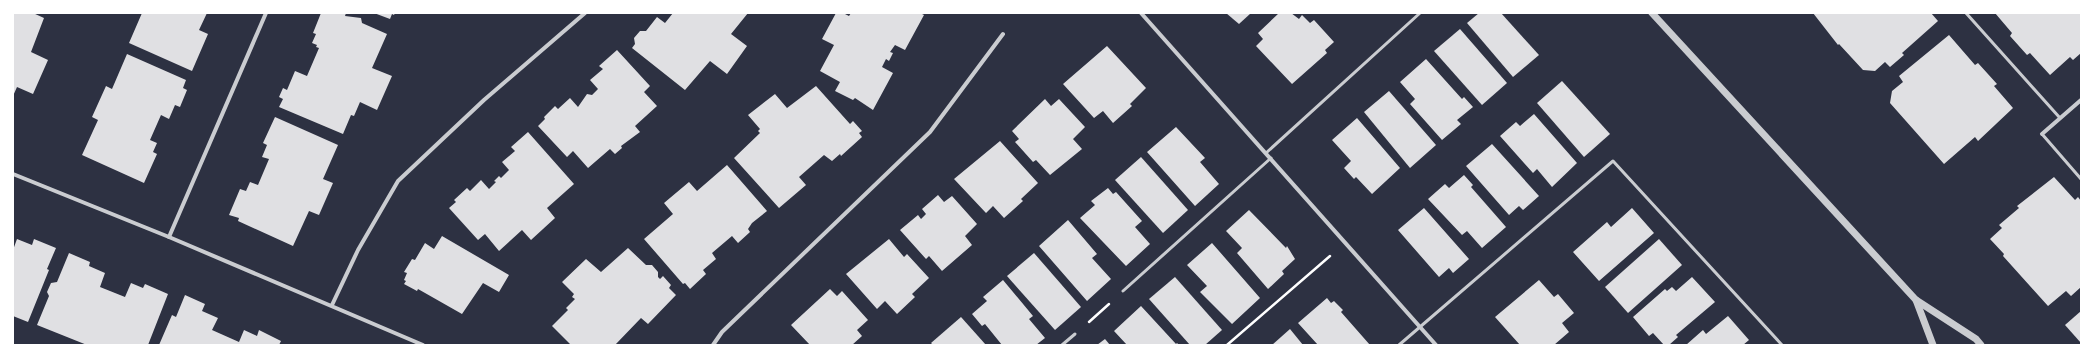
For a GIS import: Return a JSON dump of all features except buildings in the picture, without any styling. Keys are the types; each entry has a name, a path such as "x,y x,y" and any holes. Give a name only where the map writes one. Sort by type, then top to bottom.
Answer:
{"street":[{"path":"169,237 266,13"},
{"path":"332,306 358,250 398,181 484,100 585,13"},
{"path":"1140,13 1436,345"},
{"path":"1652,13 1916,300 1976,339 1981,345"},
{"path":"713,345 722,332 930,132 1003,34"},
{"path":"2042,134 2081,100"},
{"path":"13,174 169,237 423,345"},
{"path":"1916,300 1932,345"}],"lane":[{"path":"1266,153 1420,13"},
{"path":"1966,13 2060,118"},
{"path":"2042,134 2081,179"},
{"path":"1122,291 1270,158"},
{"path":"1399,345 1419,326 1613,161 1782,345"},
{"path":"1062,345 1075,334"}],"path":[{"path":"1227,345 1345,242"},
{"path":"1075,334 1122,291"}]}
